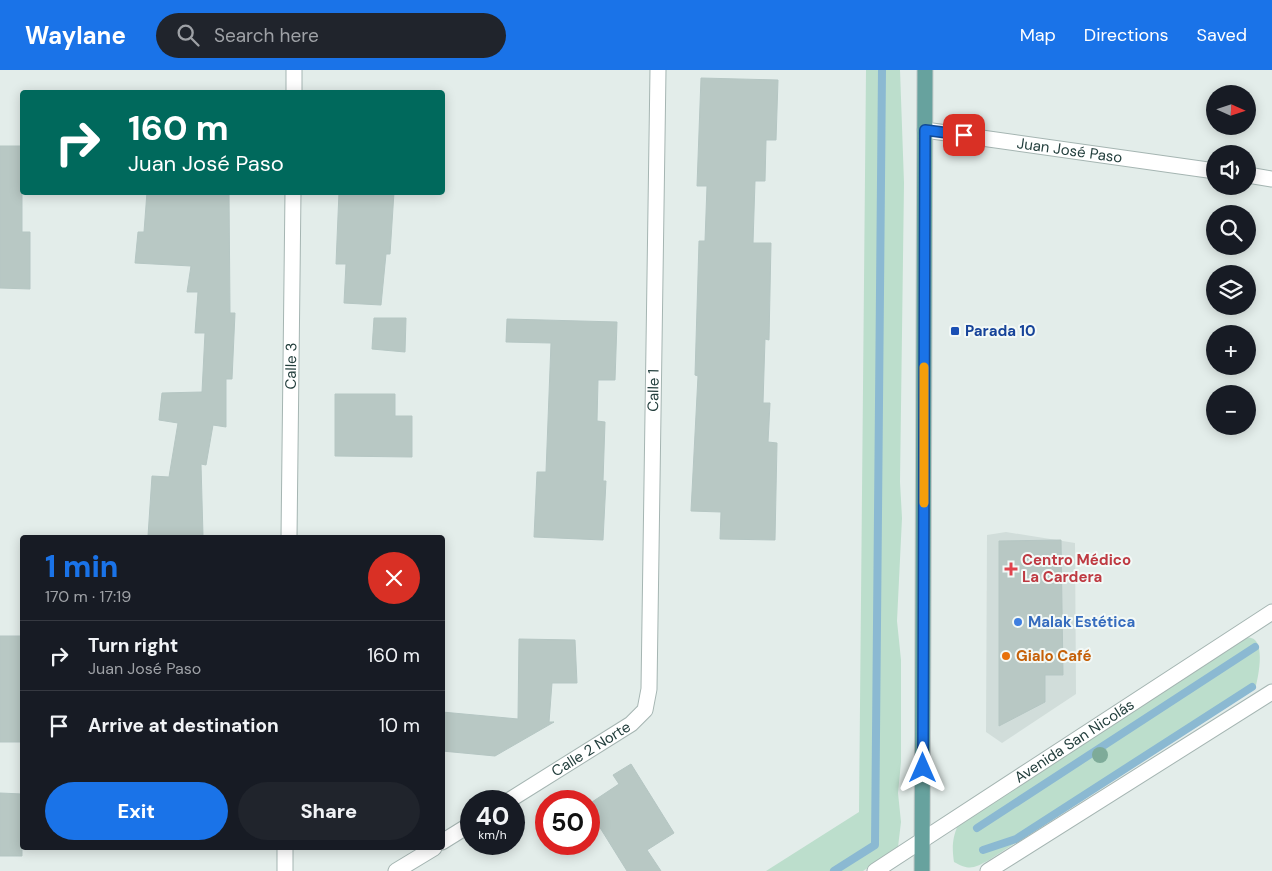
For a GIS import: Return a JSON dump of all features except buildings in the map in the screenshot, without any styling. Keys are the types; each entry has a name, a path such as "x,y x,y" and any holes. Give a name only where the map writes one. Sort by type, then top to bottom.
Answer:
{"main road":[{"path":"922,871 925,70"}],"street":[{"path":"294,70 294,90"},
{"name":"Calle 1","path":"645,710 648,689 658,70"},
{"name":"Juan José Paso","path":"925,130 1206,170"},
{"path":"1256,176 1272,179"},
{"name":"Calle 3","path":"289,535 293,195"},
{"name":"Avenida San Nicolás","path":"875,871 1272,612"},
{"path":"988,871 1272,692"},
{"name":"Calle 2 Norte","path":"525,790 631,724 645,710"},
{"path":"445,840 460,831"},
{"path":"285,850 285,871"},
{"path":"396,871 431,850"}],"shaded area":[{"path":"1006,532 1075,543 1076,694 1002,743 986,732 987,535"}],"green space":[{"path":"866,70 900,70 904,183 900,482 902,518 897,621 901,660 901,762 898,793 901,822 898,847 863,871 766,871 859,812"},
{"path":"1243,638 1251,638 1256,641 1260,653 1255,689 989,860 972,867 964,867 954,862 953,844 958,825"}],"waterway":[{"path":"834,871 875,845 882,70"},
{"path":"977,828 1255,647"},
{"path":"983,850 1016,839 1252,687"}],"slow traffic":[{"path":"924,367 924,503"}],"place":[{"name":"Parada 10","path":"955,331"},
{"name":"Centro Médico La Cardera","path":"1011,569"},
{"name":"Malak Estética","path":"1018,622"},
{"name":"Gialo Café","path":"1006,656"}],"route":[{"path":"923,768 925,130 964,135"}]}
